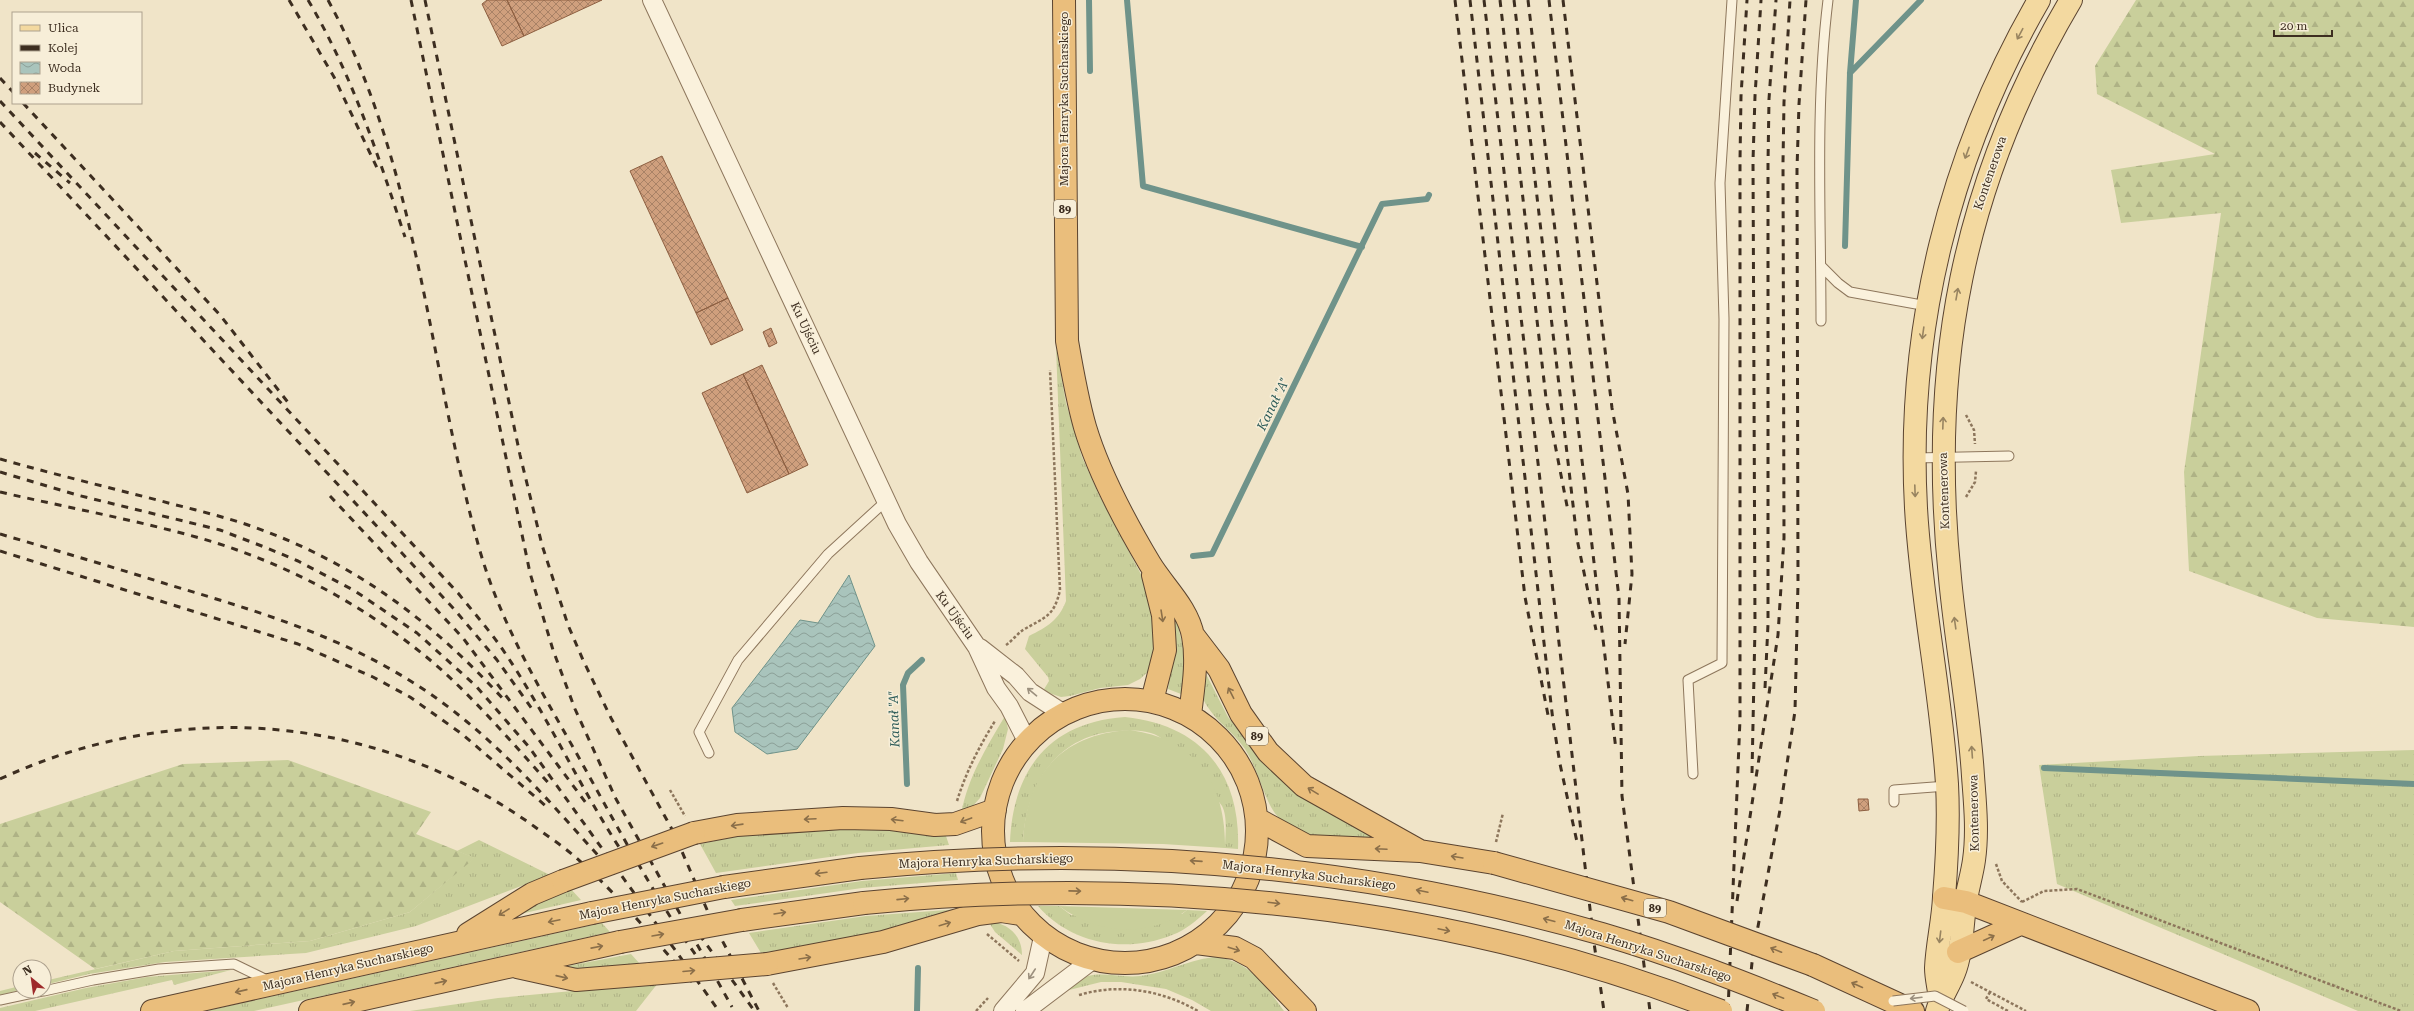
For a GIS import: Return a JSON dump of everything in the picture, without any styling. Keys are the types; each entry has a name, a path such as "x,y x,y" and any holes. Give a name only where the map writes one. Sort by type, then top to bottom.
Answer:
{"highway":[{"name":"Majora Henryka Sucharskiego","path":"1064,0 1067,341 1077,396 1086,429 1106,480 1150,564 1180,605 1193,635 1195,670 1190,715"},
{"name":"Majora Henryka Sucharskiego","path":"1150,564 1163,615 1165,650 1152,701"},
{"name":"89","path":"1193,635 1219,669 1241,714 1268,752 1304,786 1420,851 1494,855 1669,912 1770,948 1913,1011"},
{"path":"1122,698 1152,701 1190,715 1207,728 1226,748 1242,771 1252,796 1257,819 1252,870 1245,888 1224,919 1196,943 1179,952 1140,962 1091,961 1043,937 1021,914 1007,891 999,871 994,850 995,810 1004,778 1027,741 1046,724 1084,705 1103,700 1122,698"},
{"path":"455,942 532,894 691,827 843,818 891,819 935,825 955,824 995,810"},
{"path":"1257,819 1306,846 1420,851"},
{"name":"Majora Henryka Sucharskiego","path":"152,1011 592,912 724,887 860,868 936,860 1069,856 1160,859 1244,865 1314,873 1400,886 1503,908 1604,935 1742,982 1814,1011"},
{"path":"314,1010 620,942 742,920 864,903 928,896 1062,891 1184,895 1312,908 1425,927 1513,946 1647,985 1721,1011"},
{"path":"1944,898 1966,902 2248,1011"},
{"path":"510,966 576,980 650,974 769,972 884,942 978,914 1001,911 1021,914"},
{"path":"1958,952 2020,924"},
{"path":"1196,943 1234,948 1254,958 1305,1011"}],"main road":[{"name":"Kontenerowa","path":"1939,1005 1936,970 1944,898 1947,786 1916,509 1914,458 1918,372 1927,306 1949,208 1972,140 2008,56 2039,0"},
{"name":"Kontenerowa","path":"1939,1005 1954,972 1958,952 1974,859 1976,807 1971,739 1948,566 1944,515 1942,458 1945,386 1949,342 1957,295 1972,227 1986,181 2014,108 2032,69 2071,0"}],"street":[{"name":"Ku Ujściu","path":"652,0 886,501 919,562 977,647 996,688 1009,706 1027,741"},
{"name":"Ku Ujściu","path":"977,647 1016,676 1030,692 1064,714"},
{"path":"1004,1011 1035,973 1043,937"},
{"path":"1025,1011 1091,961"}],"lane":[{"path":"1693,774 1688,680 1722,663 1724,319 1720,183 1724,90 1732,0"},
{"path":"1821,321 1820,147 1825,29 1828,0"},
{"path":"1821,266 1838,283 1850,292 1927,306"},
{"path":"1914,458 2009,456"},
{"path":"709,752 699,732 738,660 828,554 886,501"},
{"path":"1894,802 1894,790 1947,786"},
{"path":"52,989 159,969 234,964 274,984"},
{"path":"1893,1001 1934,996 1964,1011"},
{"path":"0,1000 12,997"}],"path":[{"path":"1010,651 1006,646 1022,631 1043,621 1051,614 1057,604 1060,590 1049,367"},
{"path":"1964,409 1974,430 1976,457 1975,482 1964,501"},
{"path":"956,806 965,777 978,750 998,717"},
{"path":"670,790 691,827"},
{"path":"1494,855 1503,813"},
{"path":"1995,859 2002,881 2022,902 2020,924"},
{"path":"2022,902 2044,891 2077,889 2401,1011"},
{"path":"983,927 987,934 1022,963"},
{"path":"769,972 788,1008"},
{"path":"1967,980 2026,1011"},
{"path":"1073,996 1092,991 1118,988 1141,990 1169,997 1198,1011"},
{"path":"1990,992 1986,999 2008,1011"},
{"path":"976,1011 986,1000"}],"green space":[{"path":"2136,0 2414,0 2414,627 2317,618 2189,571 2184,472 2221,213 2121,223 2111,170 2215,154 2097,94 2095,66"},
{"path":"1056,348 1066,403 1082,457 1100,497 1143,578 1158,625 1151,669 1140,679 1128,685 1100,688 1061,697 1043,691 1049,681 1048,677 1025,649 1029,636 1052,622 1060,613 1066,601"},
{"path":"1170,614 1176,618 1184,656 1185,677 1181,694 1168,689 1173,648"},
{"path":"1204,670 1228,717 1260,757 1310,801 1328,813 1378,836 1379,840 1319,837 1291,827 1280,819 1271,807 1264,793 1253,763 1245,749 1211,712 1203,699"},
{"path":"1005,716 1008,729 1003,749 980,798 971,808 961,814 968,788 978,763"},
{"path":"1125,717 1152,722 1175,730 1195,742 1211,758 1224,776 1232,797 1237,822 1238,849 1225,848 1226,827 1224,810 1216,798 1193,774 1170,746 1161,738 1152,733 1135,731 1120,731 1098,734 1079,741 1062,752 1049,766 1038,782 1025,821 1023,842 1010,842 1013,816 1019,792 1028,772 1040,754 1056,740 1076,728 1099,721"},
{"path":"1130,730 1153,735 1173,743 1189,754 1203,768 1213,785 1220,804 1224,825 1225,848 1163,844 1023,842 1026,818 1031,797 1040,778 1052,762 1067,750 1085,740 1106,733"},
{"path":"2414,750 2414,1011 2358,1011 2057,884 2039,765 2199,756"},
{"path":"288,760 431,812 416,834 475,858 410,912 310,941 174,951 95,969 0,902 0,824 183,764"},
{"path":"851,827 945,833 949,845 858,853 716,873 700,844 745,835"},
{"path":"479,840 550,875 416,926 306,953 165,962 89,974 52,983 52,979 174,951 310,941 410,912 474,858 457,851"},
{"path":"956,873 958,880 862,888 735,906 731,900 862,881"},
{"path":"570,888 581,900 516,915 514,910"},
{"path":"1038,906 1059,906 1071,915 1182,914 1187,910 1207,911 1187,928 1172,935 1154,941 1136,944 1118,944 1100,942 1083,937 1066,929 1051,919"},
{"path":"1059,906 1187,910 1156,926 1139,929 1122,929 1089,923"},
{"path":"960,909 853,939 761,953 749,933 866,916"},
{"path":"988,921 1001,924 1012,931 1019,941 1022,955 995,932"},
{"path":"602,923 610,932 254,1011 206,1011"},
{"path":"631,954 640,964 560,973 557,968"},
{"path":"1218,957 1240,964 1256,976 1284,1011 1211,1011 1192,1000 1166,989 1121,982 1101,982 1065,991 1079,980 1088,976 1140,976 1160,972 1198,960"},
{"path":"231,970 174,985 172,980 35,1011 0,1011 0,1008 39,999 52,999 52,996 86,988 147,977"},
{"path":"658,983 636,1011 410,1011 498,998"},
{"path":"12,988 12,992 0,995 0,991"}],"water":[{"path":"849,575 875,646 797,749 767,754 735,732 732,708 800,620 818,623"}],"building":[{"path":"487,0 507,0 524,36 502,46 482,4"},
{"path":"507,0 602,0 524,36"},
{"path":"662,156 728,298 696,313 630,171"},
{"path":"728,298 743,330 711,345 696,313"},
{"path":"771,328 777,343 769,347 763,332"},
{"path":"762,365 808,465 789,474 743,374"},
{"path":"743,374 789,474 747,493 702,393"},
{"path":"1858,799 1868,799 1869,810 1859,811"}],"waterway":[{"path":"1089,0 1090,71"},
{"path":"1127,0 1143,186 1362,247"},
{"path":"1845,246 1850,73 1856,0"},
{"path":"1850,73 1921,0"},
{"name":"Kanał \"A\"","path":"1193,556 1212,554 1382,204 1427,199 1429,195"},
{"name":"Kanał \"A\"","path":"907,784 903,685 908,673 922,660"},
{"path":"2044,768 2414,784"},
{"name":"Kanał \"A\"","path":"917,1011 918,968"}],"railway":[{"path":"289,0 334,77 378,170"},
{"path":"308,0 324,28 351,86 374,145 405,237"},
{"path":"328,0 358,63 383,129 402,197 418,267 461,476 478,544 497,600 521,653 549,705 643,873 686,941"},
{"path":"411,0 530,573 553,650 575,709 616,799 732,1007"},
{"path":"425,0 520,455 542,545 568,625 611,718 674,833 711,919 759,1011"},
{"path":"1455,0 1525,597 1548,715"},
{"path":"1470,0 1553,721 1560,764 1577,842"},
{"path":"1484,0 1594,943 1604,1011"},
{"path":"1500,0 1546,398 1568,511"},
{"path":"1514,0 1577,539 1596,630"},
{"path":"1528,0 1616,750"},
{"path":"1549,0 1619,598 1622,796 1650,1011"},
{"path":"1563,0 1612,408 1628,494 1632,574 1625,644"},
{"path":"1728,1011 1740,719 1740,160 1741,96 1747,0"},
{"path":"1752,773 1755,627 1753,161 1755,96 1761,0"},
{"path":"1765,688 1768,624 1769,99 1776,0"},
{"path":"1737,901 1778,635 1784,538 1783,162 1784,102 1790,0"},
{"path":"1747,1011 1753,953 1780,810 1795,711 1798,583 1797,169 1799,104 1806,0"},
{"path":"0,78 12,91"},
{"path":"0,101 458,593 494,638 522,679 598,813 631,865"},
{"path":"24,104 220,315 290,405"},
{"path":"0,122 454,609 497,660 535,713"},
{"path":"35,153 70,183"},
{"path":"0,459 229,519 251,526 324,557 357,576 420,620 449,645 505,701"},
{"path":"0,472 77,495 220,530 267,548 298,561 355,591 417,633 476,686 529,747 719,1011"},
{"path":"0,492 123,519 196,537 260,559 292,572 323,588 382,623 436,665 481,709 552,787"},
{"path":"330,496 463,638 586,803"},
{"path":"0,534 252,610 327,638 398,674 433,696 486,738 525,775 615,874"},
{"path":"0,551 298,644 373,677 410,697 462,734 547,807"},
{"path":"0,779 67,753 136,736 205,728 275,730 343,740 410,760 474,789 561,845 599,879 627,908 692,982"},
{"path":"691,923 753,1009"},
{"path":"683,937 705,968"}]}
